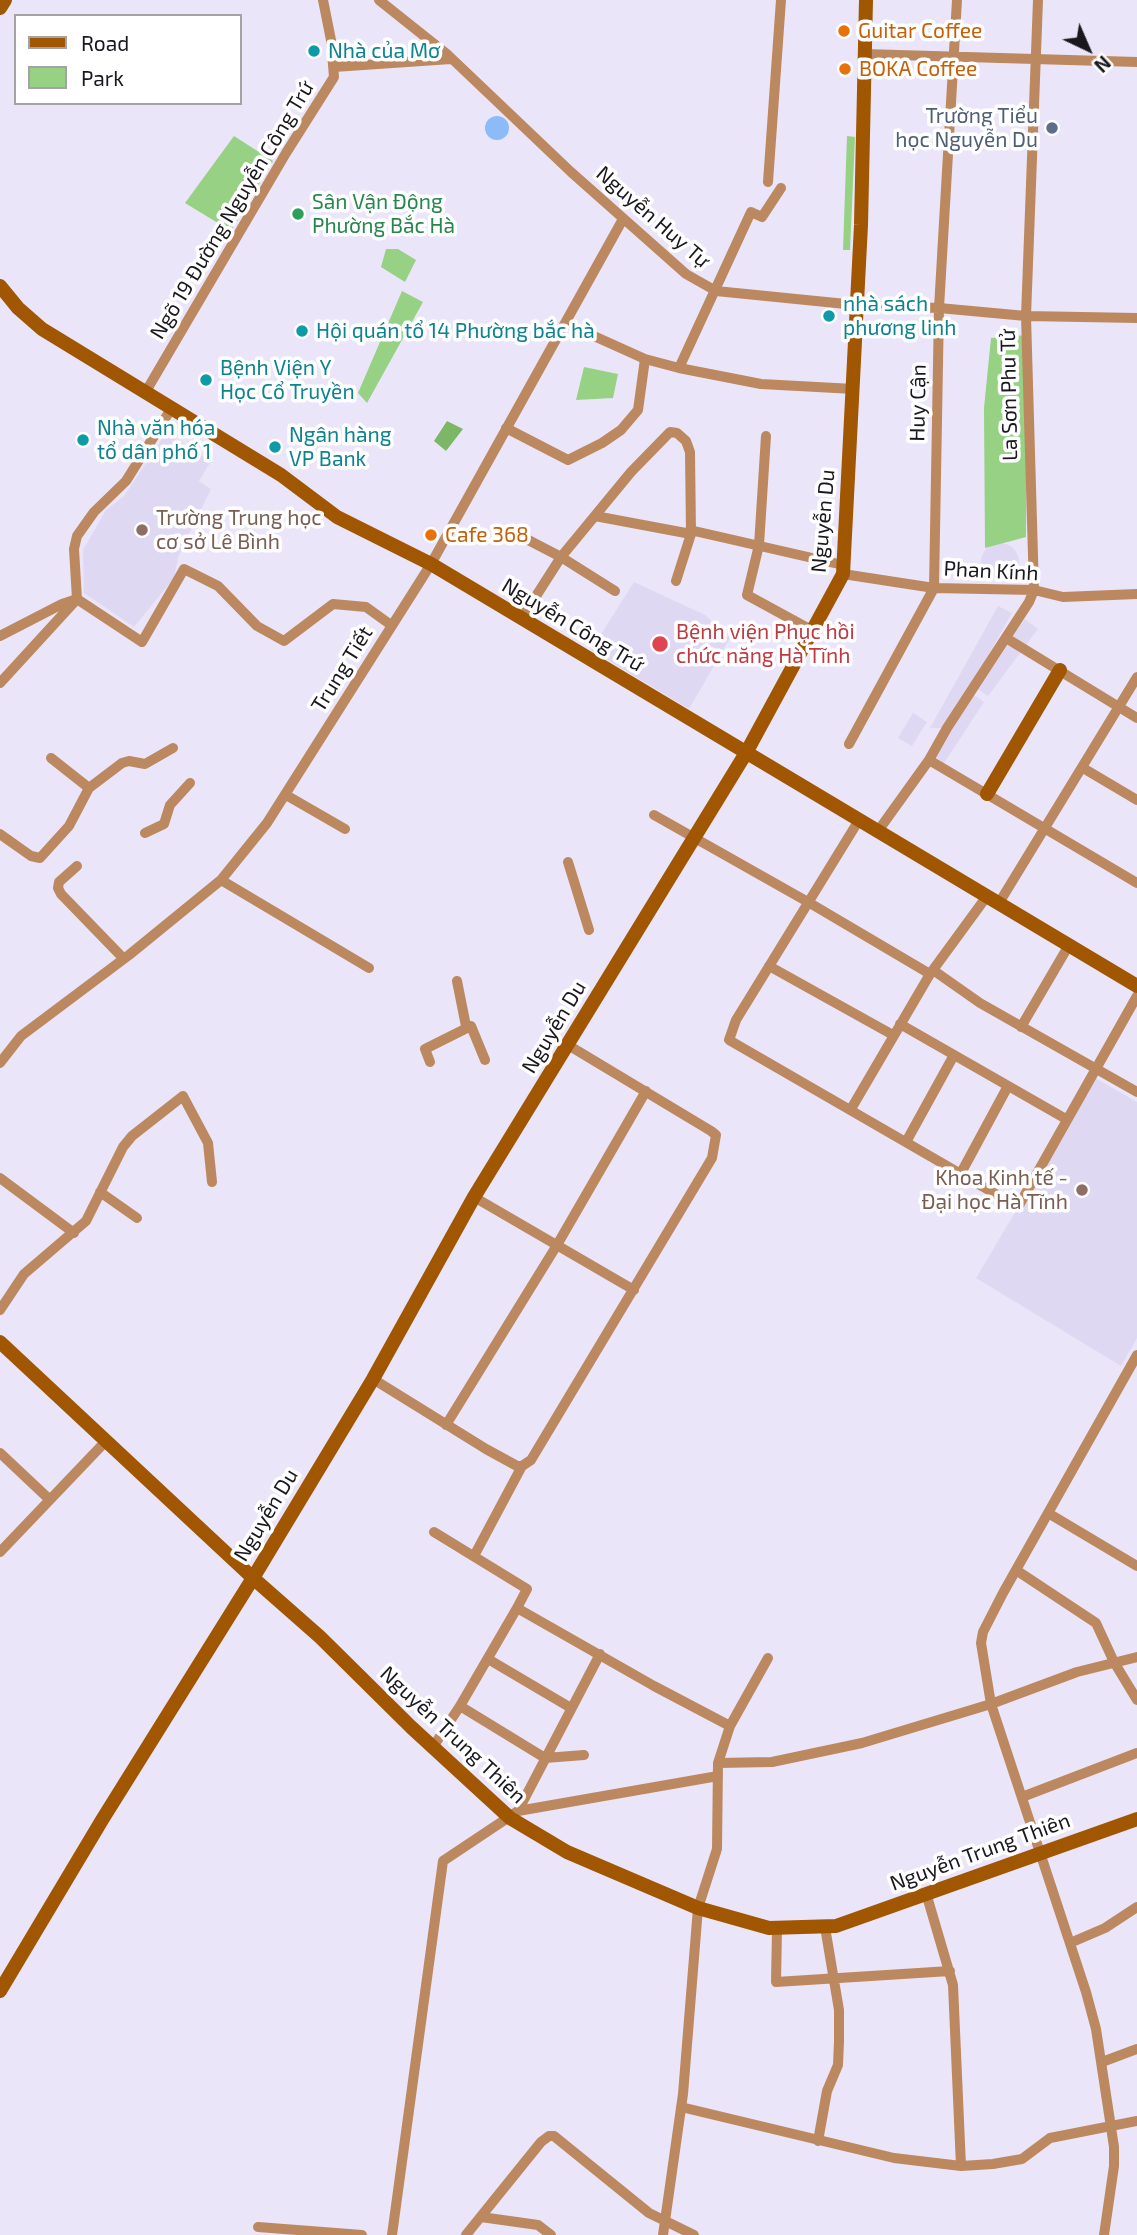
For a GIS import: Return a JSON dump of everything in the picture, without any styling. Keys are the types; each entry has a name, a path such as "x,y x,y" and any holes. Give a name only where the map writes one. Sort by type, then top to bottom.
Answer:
{"main road":[{"path":"0,8 5,0"},
{"name":"Nguyễn Du","path":"1,1988 253,1578 373,1379 474,1197 746,753 813,631 843,569 861,225 866,0"},
{"name":"Nguyễn Công Trứ","path":"0,286 18,308 42,329 281,475 337,517 431,564 1137,986"},
{"path":"987,794 1060,670"},
{"name":"Nguyễn Trung Thiên","path":"0,1342 320,1637 433,1747 514,1815 567,1852 698,1908 777,1929 836,1926 1137,1819"}],"street":[{"name":"Ngõ 19 Đường Nguyễn Công Trứ","path":"145,393 286,153 334,77 323,0"},
{"name":"Nguyễn Huy Tự","path":"379,0 451,59 686,274 716,291 856,305 939,308 1026,316 1137,318"},
{"path":"768,182 781,0"},
{"name":"Huy Cận","path":"849,744 934,588 939,308 957,0"},
{"name":"La Sơn Phu Tử","path":"1034,590 1026,316 1038,0"},
{"path":"864,54 1137,62"},
{"path":"334,68 451,59"},
{"path":"679,368 751,212 762,217 781,188"},
{"name":"Trung Tiết","path":"0,1063 21,1037 221,880 267,823 431,564 623,219"},
{"path":"565,323 645,359 679,368 761,384 854,389"},
{"path":"506,428 559,457 568,460 573,458 621,430 634,416 641,399 645,359"},
{"path":"0,683 77,599 74,549 77,536 94,512 126,481 171,409"},
{"path":"522,618 561,557 663,437 674,432 686,441 690,452 691,532 676,581"},
{"path":"766,436 759,545 747,595 813,631"},
{"name":"Phan Kính","path":"595,516 759,545 843,569 934,588 1034,590 1063,597 1137,594"},
{"path":"509,530 561,557 615,591"},
{"path":"77,599 142,642 184,569 218,586 257,626 284,641 333,604 366,607 391,625"},
{"path":"878,831 929,760 1034,590"},
{"path":"0,636 77,599"},
{"path":"1006,638 1137,718"},
{"path":"851,1109 932,972 993,900 1045,828 1137,677"},
{"path":"2,838 30,856 40,858 69,826 89,788 122,763 145,764 173,748"},
{"path":"51,758 89,788"},
{"path":"929,760 1137,883"},
{"path":"1083,768 1137,800"},
{"path":"145,833 164,824 170,805 190,783"},
{"path":"286,794 345,829"},
{"path":"654,815 932,972 979,1003 1137,1092"},
{"path":"859,820 736,1020 729,1040 1018,1207 1137,996"},
{"path":"568,862 589,930"},
{"path":"77,866 59,882 58,888 123,958"},
{"path":"221,880 369,968"},
{"path":"1021,1027 1069,945"},
{"path":"769,966 893,1035"},
{"path":"457,981 466,1026"},
{"path":"900,1024 1066,1119"},
{"path":"430,1062 425,1049 466,1026 471,1026 485,1060"},
{"path":"474,1556 522,1466 531,1460 710,1163 716,1135 568,1045"},
{"path":"906,1142 954,1055"},
{"path":"961,1173 1008,1086"},
{"path":"446,1425 557,1245 646,1091"},
{"path":"0,1310 24,1274 86,1221 127,1141 183,1096 208,1143 212,1182"},
{"path":"0,1178 74,1233"},
{"path":"100,1192 137,1218"},
{"path":"474,1197 634,1290"},
{"path":"1104,2235 1114,2166 1112,2126 1090,2004 991,1704 981,1643 983,1632 1016,1570 1137,1355"},
{"path":"373,1379 486,1449 517,1466 522,1466"},
{"path":"0,1552 106,1441"},
{"path":"0,1453 49,1499"},
{"path":"1048,1513 1137,1566"},
{"path":"433,1747 488,1659 527,1589 434,1532"},
{"path":"1016,1570 1096,1623 1114,1662 1137,1700"},
{"path":"517,1608 730,1726"},
{"path":"514,1815 600,1654"},
{"path":"718,1763 772,1762 862,1743 991,1704 1077,1672 1137,1657"},
{"path":"663,2235 681,2107 698,1908 717,1849 718,1763 730,1726 768,1658"},
{"path":"488,1659 571,1708"},
{"path":"460,1706 545,1758 584,1755"},
{"path":"1021,1797 1137,1753"},
{"path":"392,2235 443,1861 514,1815 718,1776"},
{"path":"926,1893 950,1971 956,2022 961,2166"},
{"path":"1070,1943 1105,1928 1137,1907"},
{"path":"818,2141 827,2091 838,2065 839,2010 825,1927"},
{"path":"777,1929 776,1982 950,1971"},
{"path":"1102,2062 1137,2049"},
{"path":"681,2107 894,2158 961,2166 1022,2159 1049,2138 1137,2121"},
{"path":"466,2235 541,2142 554,2136 649,2213 694,2235"},
{"path":"481,2217 538,2225 551,2235"},
{"path":"257,2227 362,2235"}],"shaded area":[{"name":"Trường Trung học cơ sở Lê Bình","path":"166,433 211,461 199,481 211,489 178,557 174,578 134,627 84,593 83,550 106,510 124,496"},
{"path":"1000,543 1013,549 1019,562 1013,575 1000,581 987,575 981,562 987,549"},
{"name":"Bệnh viện Phục hồi chức năng Hà Tĩnh","path":"634,582 705,615 730,638 689,709 591,650"},
{"path":"998,606 1012,613 947,728 930,728"},
{"path":"1025,619 1038,629 988,696 975,687"},
{"path":"974,695 984,702 944,763 934,756"},
{"path":"913,713 927,722 912,746 898,738"},
{"name":"Khoa Kinh tế - Đại học Hà Tĩnh","path":"1095,1078 1137,1102 1137,1338 1121,1366 976,1278"}],"green space":[{"path":"234,136 273,161 231,231 185,203"},
{"path":"847,136 855,137 850,250 843,250"},
{"path":"386,249 398,249 416,260 405,282 381,267"},
{"path":"402,291 423,302 367,403 358,393"},
{"path":"1027,335 1026,537 985,548 984,408 991,338"},
{"path":"584,367 618,374 613,398 576,400"},
{"path":"447,421 463,429 446,451 434,441"}],"water":[{"path":"497,116 505,120 509,128 505,136 497,140 489,136 485,128 489,120"}],"place":[{"name":"Guitar Coffee","path":"844,31"},
{"name":"Nhà của Mơ","path":"314,51"},
{"name":"BOKA Coffee","path":"845,69"},
{"name":"Trường Tiểu học Nguyễn Du","path":"1052,128"},
{"name":"Sân Vận Động Phường Bắc Hà","path":"298,214"},
{"name":"nhà sách phương linh","path":"829,316"},
{"name":"Hội quán tổ 14 Phường bắc hà","path":"302,331"},
{"name":"Bệnh Viện Y Học Cổ Truyền","path":"206,380"},
{"name":"Nhà văn hóa tổ dân phố 1","path":"83,440"},
{"name":"Ngân hàng VP Bank","path":"275,447"},
{"name":"Trường Trung học cơ sở Lê Bình","path":"142,530"},
{"name":"Cafe 368","path":"431,535"},
{"name":"Bệnh viện Phục hồi chức năng Hà Tĩnh","path":"660,644"},
{"name":"Khoa Kinh tế - Đại học Hà Tĩnh","path":"1082,1190"}]}
